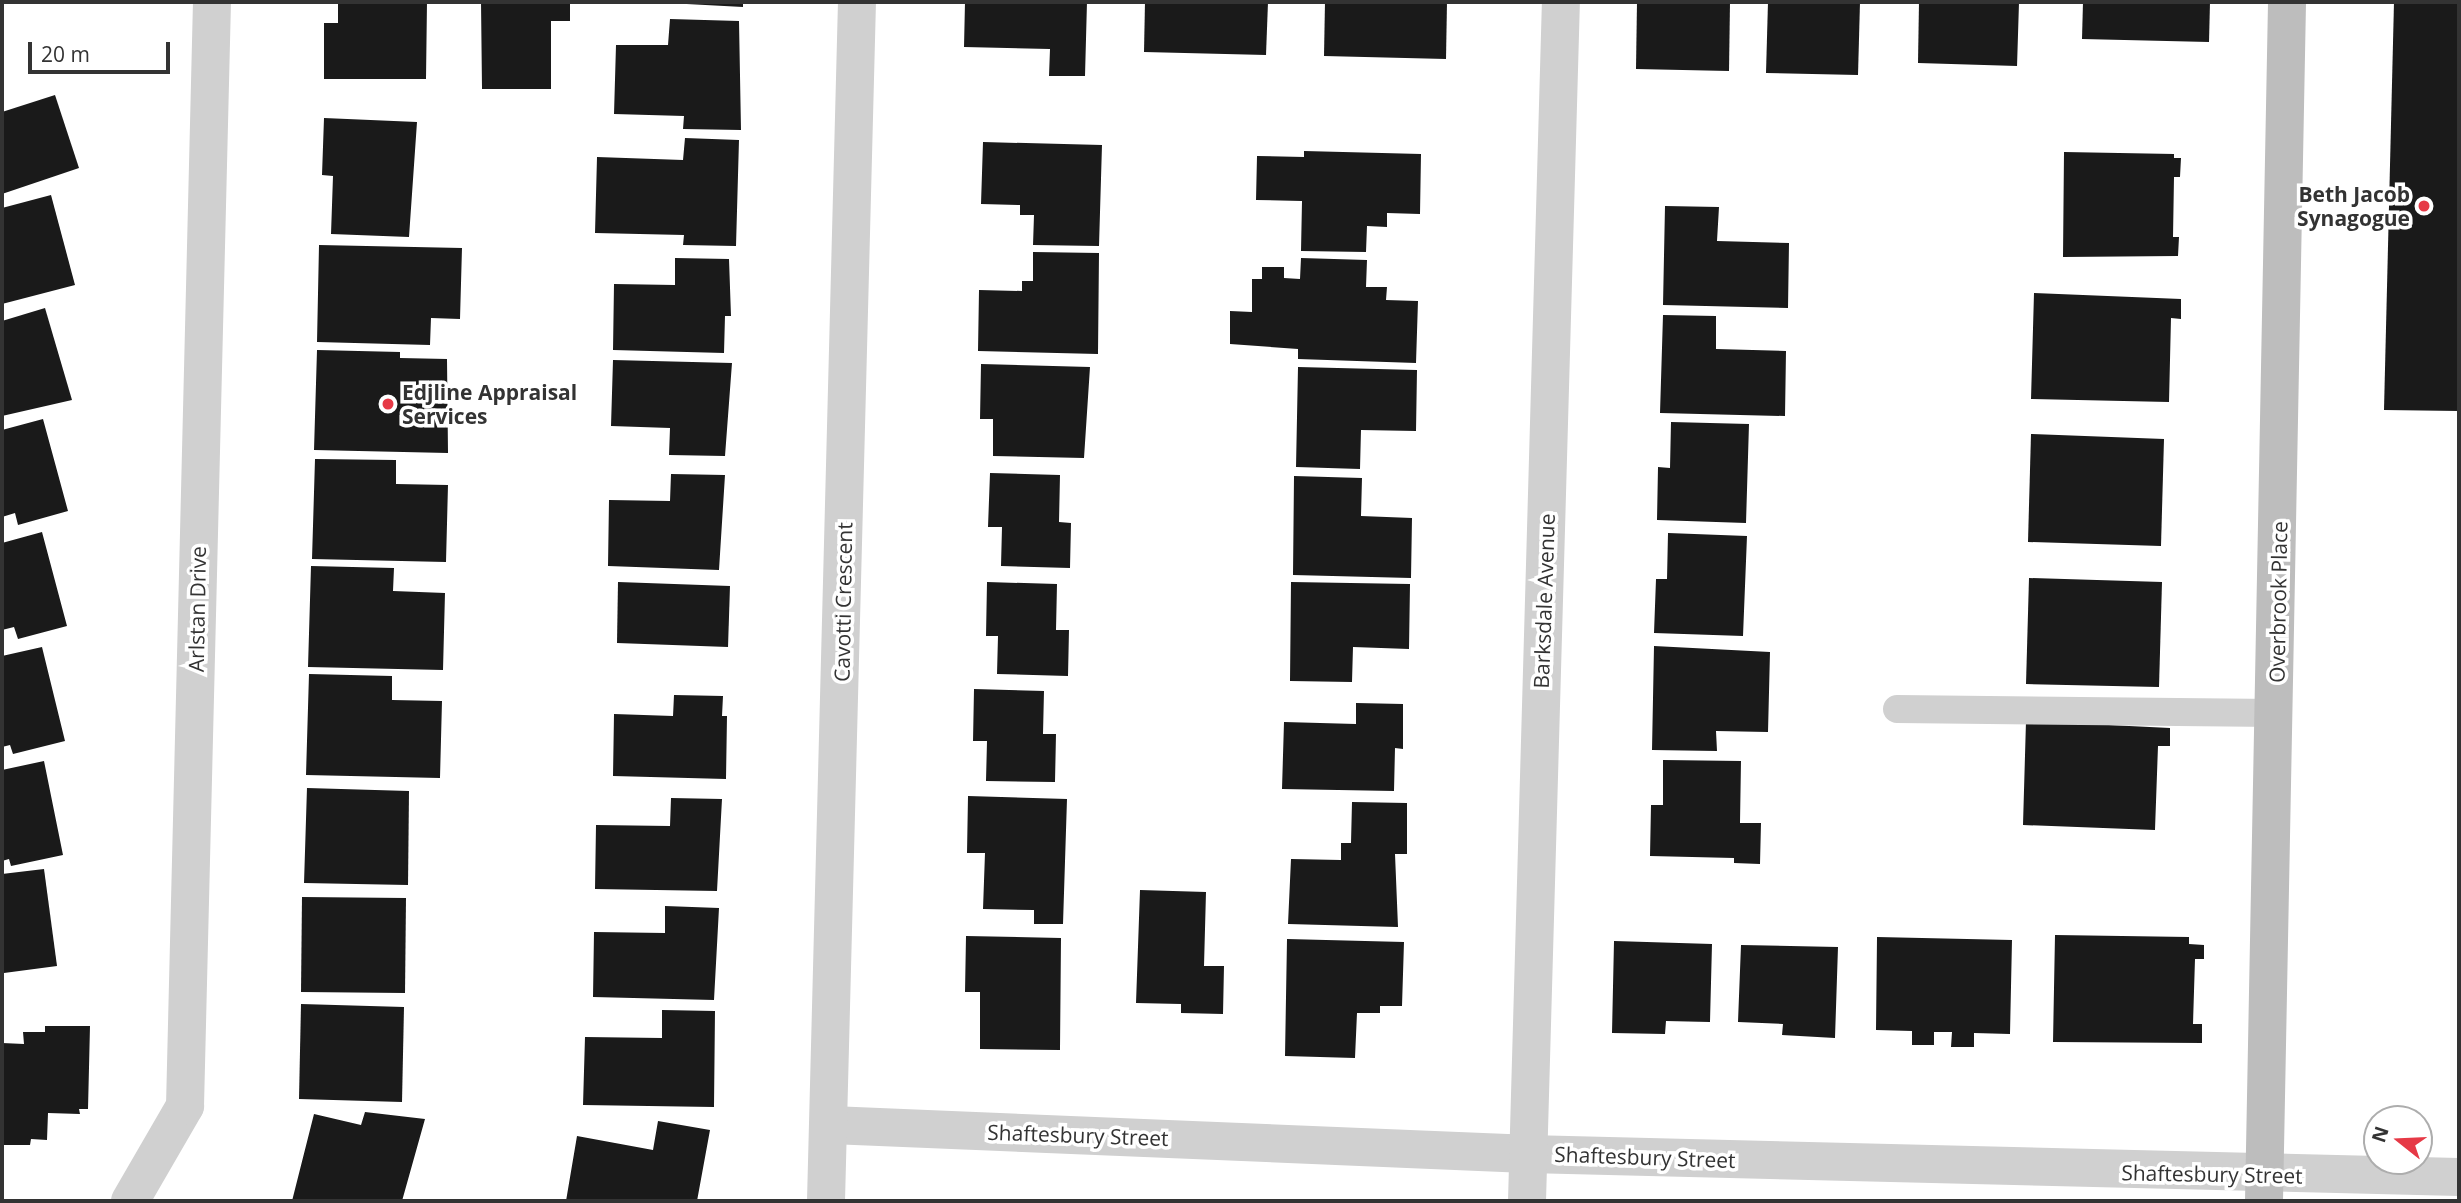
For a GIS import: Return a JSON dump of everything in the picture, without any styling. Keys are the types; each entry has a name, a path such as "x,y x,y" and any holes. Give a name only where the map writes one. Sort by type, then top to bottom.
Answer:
{"street":[{"name":"Arlstan Drive","path":"130,1201 185,1106 212,2"},
{"name":"Cavotti Crescent","path":"826,1201 831,1125 857,2"},
{"name":"Barksdale Avenue","path":"1527,1201 1561,2"},
{"name":"Overbrook Place","path":"2264,1188 2287,2"},
{"name":"Shaftesbury Street","path":"831,1125 2264,1188 2459,1177"}],"lane":[{"path":"1897,709 2275,713"}],"building":[{"path":"338,2 427,2 426,79 324,79 324,23 338,23"},
{"path":"481,2 570,2 570,21 551,21 551,89 482,89"},
{"path":"649,2 743,2 743,7"},
{"path":"965,2 1087,2 1085,76 1049,76 1050,49 964,47"},
{"path":"1145,2 1268,2 1266,55 1144,52"},
{"path":"1325,2 1447,2 1446,59 1324,56"},
{"path":"1637,2 1730,2 1729,71 1636,69"},
{"path":"1768,2 1860,2 1858,75 1766,73"},
{"path":"1919,2 2019,2 2017,66 1918,63"},
{"path":"2083,2 2210,2 2209,42 2082,39"},
{"name":"Beth Jacob Synagogue","path":"2394,2 2459,2 2459,411 2384,410"},
{"path":"670,19 739,21 741,130 683,129 684,116 614,114 616,45 668,45"},
{"path":"55,95 79,168 2,194 2,112"},
{"path":"324,118 417,122 409,237 331,234 333,176 322,175"},
{"path":"685,138 739,140 736,246 683,245 684,235 595,233 597,157 683,160"},
{"path":"983,142 1102,145 1099,246 1033,245 1034,215 1020,215 1020,205 981,204"},
{"path":"1304,151 1421,154 1420,214 1387,213 1387,227 1367,226 1366,252 1301,251 1302,201 1256,200 1257,156 1304,157"},
{"path":"2064,152 2174,154 2174,158 2181,158 2180,177 2174,177 2173,237 2179,237 2178,256 2063,257"},
{"path":"51,195 75,285 2,304 2,208"},
{"path":"1665,206 1719,207 1717,241 1789,243 1788,308 1663,305"},
{"path":"319,245 462,248 460,319 431,318 430,345 317,342"},
{"path":"1033,252 1099,253 1098,354 978,351 979,290 1022,291 1022,281 1033,281"},
{"path":"675,258 729,259 731,316 725,316 724,353 613,350 614,284 675,285"},
{"path":"1301,258 1367,260 1366,287 1387,287 1386,300 1418,301 1416,363 1298,359 1298,349 1230,344 1230,311 1252,312 1252,279 1262,279 1262,267 1284,267 1284,278 1300,279"},
{"path":"2034,293 2181,299 2181,319 2171,318 2169,402 2031,399"},
{"path":"45,308 72,400 2,416 2,321"},
{"path":"1663,315 1716,316 1716,349 1786,351 1785,416 1660,413"},
{"path":"317,350 400,352 400,358 447,359 448,453 314,450"},
{"path":"613,360 732,363 725,456 669,455 670,428 611,426"},
{"path":"981,364 1090,367 1084,458 993,456 993,419 980,419"},
{"path":"1298,367 1417,370 1416,431 1361,430 1360,469 1296,467"},
{"path":"43,419 68,511 18,525 15,513 2,517 2,430"},
{"path":"1671,422 1749,424 1746,523 1657,520 1658,467 1670,468"},
{"path":"2031,434 2164,439 2161,546 2028,542"},
{"path":"315,459 396,460 396,484 448,485 446,562 312,559"},
{"path":"990,473 1060,475 1059,522 1071,523 1070,568 1001,566 1002,527 988,527"},
{"path":"671,474 725,475 719,570 608,566 609,500 670,501"},
{"path":"1294,476 1362,478 1361,516 1412,518 1411,578 1293,575"},
{"path":"42,532 67,626 18,639 14,627 2,630 2,543"},
{"path":"1668,533 1747,536 1743,636 1654,633 1656,579 1667,579"},
{"path":"311,566 394,568 393,591 445,593 443,670 308,667"},
{"path":"2029,578 2162,582 2159,687 2026,684"},
{"path":"618,582 730,586 728,647 617,643"},
{"path":"987,582 1057,584 1056,630 1069,630 1068,676 997,674 998,636 986,636"},
{"path":"1291,582 1410,584 1409,649 1353,647 1352,682 1290,681"},
{"path":"1654,646 1770,652 1768,732 1716,731 1717,751 1652,750"},
{"path":"42,647 65,741 13,754 10,745 2,747 2,656"},
{"path":"309,674 392,676 392,700 442,701 440,778 306,775"},
{"path":"974,689 1044,691 1043,734 1056,734 1055,782 986,781 987,741 973,741"},
{"path":"674,695 723,696 722,716 727,716 726,779 613,776 614,714 673,716"},
{"path":"1356,703 1403,704 1403,749 1395,748 1394,791 1282,789 1284,722 1356,724"},
{"path":"2026,721 2170,728 2170,746 2158,746 2155,830 2023,825"},
{"path":"1663,760 1741,761 1740,823 1761,823 1760,864 1734,863 1734,858 1650,856 1651,805 1663,805"},
{"path":"44,761 63,855 11,866 9,859 2,861 2,770"},
{"path":"307,788 409,791 408,885 304,883"},
{"path":"968,796 1067,799 1063,924 1034,924 1034,910 983,909 985,853 967,853"},
{"path":"671,798 722,799 717,891 595,889 596,825 670,826"},
{"path":"1352,802 1407,803 1407,854 1395,854 1398,927 1288,924 1291,859 1341,860 1341,843 1351,843"},
{"path":"44,869 57,966 4,973 2,874"},
{"path":"1140,890 1206,892 1204,966 1224,966 1223,1014 1181,1013 1181,1004 1136,1003"},
{"path":"302,897 406,898 405,993 301,992"},
{"path":"665,906 719,908 714,1000 593,997 594,932 665,933"},
{"path":"2055,935 2189,937 2189,944 2204,945 2204,959 2195,959 2193,1024 2202,1024 2202,1043 2053,1042"},
{"path":"966,936 1061,938 1060,1050 980,1049 980,992 965,992"},
{"path":"1877,937 2012,940 2010,1034 1974,1033 1974,1047 1951,1047 1952,1032 1934,1032 1934,1045 1912,1045 1912,1031 1876,1030"},
{"path":"1287,939 1404,942 1402,1006 1380,1006 1380,1013 1357,1013 1355,1058 1285,1056"},
{"path":"1614,941 1712,944 1710,1022 1666,1021 1665,1034 1612,1033"},
{"path":"1741,945 1838,947 1835,1038 1782,1035 1783,1024 1738,1022"},
{"path":"301,1004 404,1007 402,1102 299,1099"},
{"path":"662,1010 715,1011 714,1107 583,1105 585,1037 662,1038"},
{"path":"45,1026 90,1026 88,1109 79,1109 80,1114 48,1113 47,1140 31,1139 30,1145 2,1145 2,1043 24,1044 23,1032 45,1032"},
{"path":"365,1112 425,1119 402,1201 292,1201 314,1114 361,1125"},
{"path":"658,1121 710,1130 697,1201 566,1201 577,1136 653,1150"}],"place":[{"name":"Beth Jacob Synagogue","path":"2424,206"},
{"name":"Edjline Appraisal Services","path":"388,404"}]}
